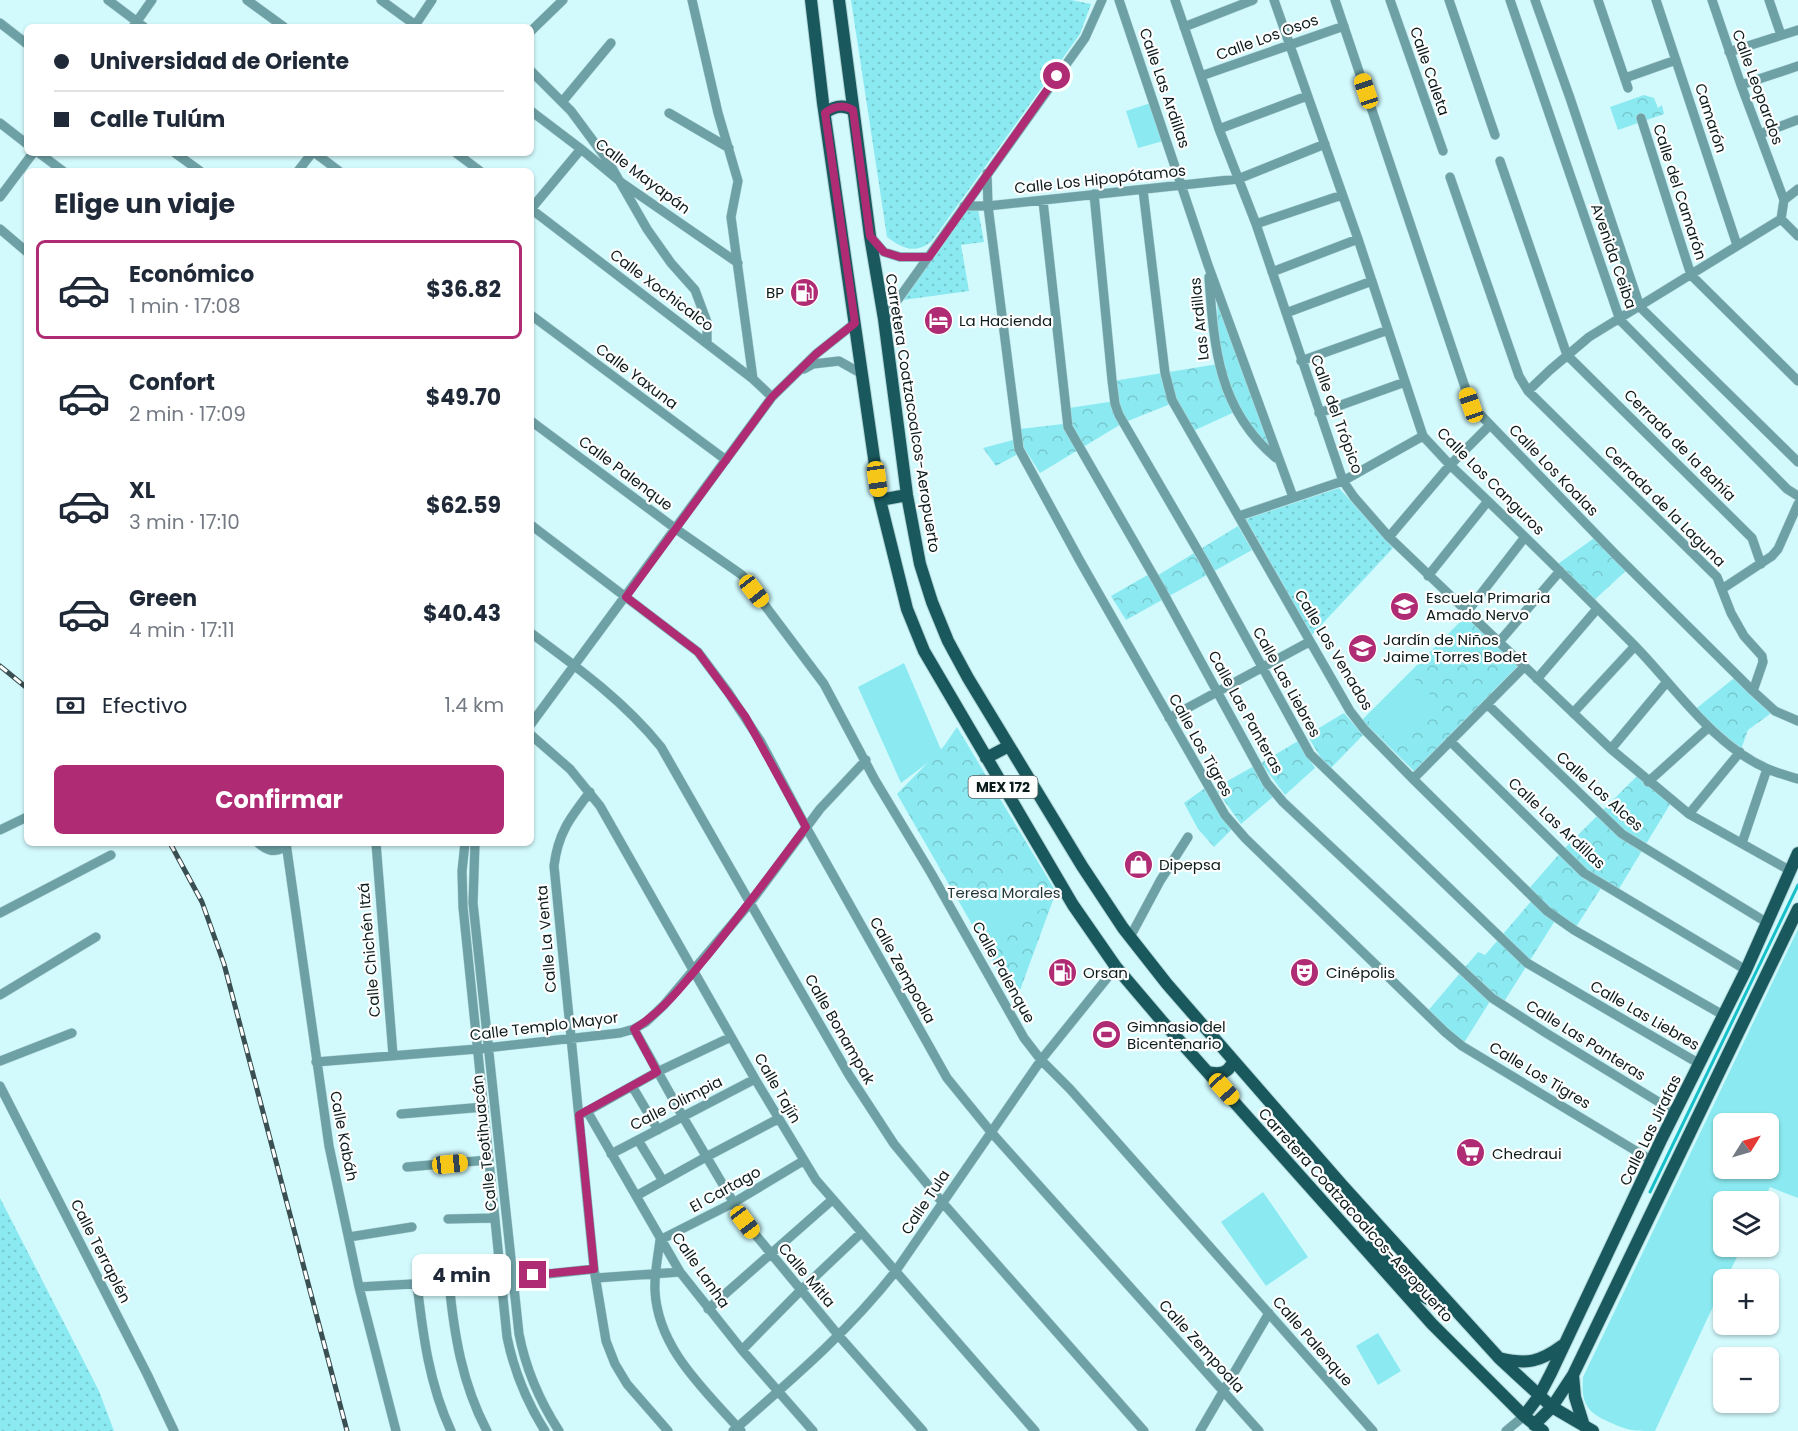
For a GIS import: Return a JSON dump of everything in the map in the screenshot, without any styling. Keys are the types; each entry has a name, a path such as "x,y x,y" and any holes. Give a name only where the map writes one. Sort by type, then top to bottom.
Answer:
{"main road":[{"name":"Carretera Coatzacoalcos-Aeropuerto","path":"811,0 880,500 907,609 924,651 1073,905 1116,967 1432,1324 1524,1416 1534,1429"},
{"name":"Carretera Coatzacoalcos-Aeropuerto","path":"839,0 870,236 885,319 907,495 920,564 948,641 1082,866 1130,937 1194,1017 1442,1297 1499,1358 1552,1407 1588,1429"},
{"path":"825,113 840,106 848,106 853,110"},
{"path":"880,500 907,495"},
{"path":"986,758 1009,746"},
{"name":"Calle Las Jirafas","path":"1524,1416 1539,1396 1564,1345 1698,1063 1746,970 1798,853"},
{"path":"1534,1429 1573,1375 1798,909"},
{"path":"1208,1072 1220,1074 1226,1072 1233,1061"},
{"path":"1632,1200 1652,1209"},
{"path":"1345,1225 1370,1243 1420,1295 1430,1300 1442,1297"},
{"path":"1499,1358 1534,1362 1552,1354 1564,1345"},
{"path":"1573,1375 1575,1397 1588,1429"}],"street":[{"path":"108,0 137,24"},
{"path":"139,24 152,0"},
{"path":"247,0 280,24"},
{"path":"381,0 412,24"},
{"path":"416,24 432,0"},
{"path":"534,29 563,0"},
{"path":"692,0 718,113 738,181 731,217 753,379"},
{"path":"885,319 1085,38 1102,0"},
{"name":"Calle Las Ardillas","path":"1119,0 1182,186"},
{"name":"Calle del Trópico","path":"1175,0 1219,129 1256,224 1343,481 1354,497 1389,537 1428,576 1648,782 1689,814 1789,870"},
{"path":"1184,27 1253,0"},
{"name":"Calle Los Canguros","path":"1274,0 1358,239 1423,436 1449,465 1635,646 1666,683 1709,727 1740,752 1767,769 1798,779"},
{"name":"Calle Los Koalas","path":"1335,0 1471,405 1489,426 1753,691 1775,711 1798,721"},
{"name":"Calle Caleta","path":"1390,0 1443,151"},
{"path":"1449,0 1495,135"},
{"name":"Avenida Ceiba","path":"1510,0 1620,320 1787,489 1798,496"},
{"name":"Avenida Ceiba","path":"1535,0 1640,307 1798,462"},
{"path":"1598,0 1628,88"},
{"name":"Camarón","path":"1656,0 1737,245"},
{"name":"Calle Leopardos","path":"1712,0 1784,200 1781,219"},
{"path":"1769,0 1781,35"},
{"path":"0,23 24,42"},
{"name":"Calle Los Osos","path":"1201,76 1344,26"},
{"path":"1729,52 1798,30"},
{"path":"562,102 611,43"},
{"path":"1625,78 1676,60"},
{"path":"1741,85 1798,66"},
{"path":"534,74 571,111 622,183 646,229 694,290 707,322 707,343"},
{"path":"1219,129 1307,96"},
{"name":"Calle Mayapán","path":"534,113 622,183 738,263"},
{"path":"669,113 729,148"},
{"name":"Calle del Camarón","path":"1641,118 1691,275"},
{"path":"1760,134 1797,120"},
{"path":"0,123 24,142"},
{"name":"Calle Los Hipopótamos","path":"964,206 1043,201 1239,179 1325,144"},
{"path":"534,205 581,149"},
{"path":"0,197 31,156"},
{"path":"43,156 59,168"},
{"path":"179,156 196,168"},
{"path":"300,168 310,156"},
{"path":"317,156 335,168"},
{"path":"460,156 476,168"},
{"path":"1500,161 1567,355"},
{"name":"Calle Los Tigres","path":"987,173 988,206 1019,449 1214,798 1233,826 1445,1032 1491,1064 1651,1160"},
{"name":"Cerrada de la Laguna","path":"1450,177 1519,376 1528,391 1717,577 1731,613 1744,636 1762,656 1763,662 1753,691"},
{"name":"Las Ardillas","path":"1182,186 1208,265 1293,497"},
{"path":"1784,200 1798,189"},
{"name":"Calle Los Venados","path":"1143,190 1164,373 1168,389 1185,425 1350,711 1364,729 1413,779 1526,892 1556,918 1723,1015"},
{"name":"Calle Las Liebres","path":"1094,194 1116,409 1204,561 1310,754 1527,963 1698,1063"},
{"path":"1256,224 1342,195"},
{"name":"Calle Las Panteras","path":"1043,201 1068,427 1160,587 1260,772 1272,790 1478,987 1502,1005 1675,1112"},
{"name":"Calle Xochicalco","path":"534,211 707,343 772,397"},
{"path":"1528,391 1589,337 1781,219 1798,236"},
{"path":"0,229 24,249"},
{"path":"870,236 884,252 900,257 929,257"},
{"path":"1272,272 1358,239"},
{"name":"Las Ardillas","path":"1208,265 1214,342 1225,388 1261,446 1278,459"},
{"path":"1691,275 1798,381"},
{"path":"1286,313 1372,281"},
{"name":"Calle Yaxuna","path":"534,317 726,460"},
{"path":"534,721 772,397 816,354 855,323"},
{"path":"1302,360 1388,330"},
{"name":"Cerrada de la Bahía","path":"1567,355 1752,538 1761,564"},
{"path":"797,373 813,364 839,361 862,374"},
{"path":"1319,414 1405,382"},
{"name":"Calle Palenque","path":"534,423 741,575 824,684 875,780 931,873 1007,1011 1041,1060 1070,1089 1372,1431"},
{"path":"1389,537 1449,465 1489,426"},
{"path":"1239,516 1343,481 1423,436"},
{"path":"1428,576 1488,501"},
{"path":"1722,589 1772,556 1778,549 1798,504"},
{"name":"Calle Zempoala","path":"534,527 698,652 745,716 932,1053 958,1093 1258,1431"},
{"path":"1467,612 1525,537"},
{"path":"1498,642 1560,571"},
{"path":"1537,679 1597,609"},
{"name":"Calle Bonampak","path":"534,635 575,666 642,723 661,747 875,1116 894,1144 942,1202 1144,1431"},
{"path":"1169,718 1309,642"},
{"path":"1573,712 1635,646"},
{"path":"1413,779 1524,667"},
{"path":"1611,749 1666,683"},
{"name":"Calle Los Alces","path":"1487,704 1622,834 1766,922"},
{"path":"1648,782 1709,727"},
{"name":"Calle Tajín","path":"534,738 570,769 590,792 617,834 803,1161 832,1200 1035,1431"},
{"name":"Calle Las Ardillas","path":"1450,741 1584,873 1746,970"},
{"path":"1689,814 1740,752"},
{"name":"Calle Templo Mayor","path":"316,1062 489,1048 634,1029 655,1015 694,972 750,903 806,827 866,760"},
{"path":"1742,843 1767,769"},
{"name":"Calle La Venta","path":"590,792 564,827 557,845 554,866 570,1039 583,1113 595,1274 606,1341 615,1364 627,1384 668,1431"},
{"path":"0,830 24,818"},
{"path":"1130,937 1160,881 1188,837"},
{"path":"261,846 271,851 279,850 285,846"},
{"name":"Calle Kabáh","path":"286,846 329,1146 359,1287 396,1431"},
{"name":"Calle Chichén Itzá","path":"376,846 393,1055"},
{"name":"Calle Teotihuacán","path":"465,846 462,871 463,907 500,1278 512,1361 521,1387 545,1431"},
{"name":"Calle Teotihuacán","path":"475,846 473,903 523,1358 532,1384 559,1431"},
{"path":"0,913 111,855"},
{"path":"0,995 96,938"},
{"name":"Calle Tula","path":"737,1430 839,1336 895,1272 1041,1060 1116,967"},
{"name":"Calle Mitla","path":"634,1029 745,1222 839,1336 924,1431"},
{"path":"0,1061 72,1033"},
{"path":"583,1113 657,1072 731,1037"},
{"name":"Calle Olimpia","path":"611,1154 755,1079"},
{"name":"Calle Terraplén","path":"0,1086 174,1431"},
{"path":"632,1086 658,1130"},
{"path":"401,1114 484,1107"},
{"name":"Calle Lanha","path":"583,1113 611,1154 680,1272 742,1350 813,1431"},
{"path":"636,1196 778,1119"},
{"path":"638,1140 663,1181"},
{"path":"407,1167 488,1160"},
{"name":"El Cartago","path":"660,1240 733,1203 803,1161"},
{"path":"708,1309 832,1200"},
{"path":"448,1219 495,1218"},
{"path":"349,1237 412,1227"},
{"path":"742,1350 861,1233"},
{"path":"660,1240 655,1291 662,1329 674,1353 737,1430"},
{"path":"359,1287 500,1278 595,1274 655,1275 680,1272"},
{"path":"449,1282 452,1313 465,1384 475,1410 487,1431"},
{"path":"417,1284 425,1349 433,1383 451,1431"},
{"path":"1200,1431 1269,1313"},
{"path":"536,1416 545,1410"},
{"path":"1506,1431 1524,1416"}],"green space":[{"path":"851,0 1071,0 1091,4 1080,34 932,241 920,248 903,247 887,237"},
{"path":"1644,95 1654,98 1658,108 1662,105 1664,114 1618,130 1610,107"},
{"path":"1151,103 1163,141 1138,148 1126,111"},
{"path":"963,209 978,209 984,242 961,245 969,291 903,300"},
{"path":"1217,296 1272,449 1262,444 1239,410 1193,431 1178,401 1123,423 1040,473 1024,448 1020,429 1063,424 1069,408 1115,401 1113,381 1218,364"},
{"path":"1013,440 1018,454 996,466 983,448"},
{"path":"1339,488 1393,548 1312,635 1246,519"},
{"path":"1238,526 1252,550 1126,620 1111,596 1151,573 1155,577"},
{"path":"1597,536 1629,568 1591,603 1555,566"},
{"path":"1466,616 1518,666 1414,771 1362,720"},
{"path":"904,663 942,752 901,783 858,687"},
{"path":"1409,674 1439,703 1395,747 1366,718"},
{"path":"1738,675 1774,711 1748,730 1740,752 1693,711"},
{"path":"1344,713 1363,735 1331,768 1321,758 1307,735"},
{"name":"Teresa Morales","path":"957,727 1056,892 1016,1001 897,794 944,746"},
{"path":"1298,741 1315,768 1285,795 1261,763"},
{"path":"1254,766 1274,796 1241,824 1215,788"},
{"path":"1639,774 1672,801 1617,892 1603,885 1574,930 1556,919 1502,1005 1492,998 1462,1046 1426,1013 1478,952 1485,955 1533,899 1526,892 1560,853"},
{"path":"1205,788 1232,829 1214,847 1198,829 1184,803"},
{"path":"1022,868 1045,907 986,942 962,902"},
{"path":"1798,929 1798,1198 1770,1187 1768,1191 1713,1191 1713,1257 1737,1257 1731,1269 1713,1269 1713,1306 1655,1431 1627,1429 1601,1418 1590,1410 1583,1393 1583,1377"},
{"path":"1263,1192 1308,1257 1266,1286 1221,1222"},
{"path":"0,1198 99,1391 114,1431 0,1431"},
{"path":"1378,1333 1401,1371 1378,1385 1356,1346"}],"waterway":[{"path":"1650,1192 1798,885"}],"railway":[{"path":"0,666 24,686"},
{"path":"172,846 202,902 224,964 347,1431"}],"place":[{"name":"BP","path":"805,292"},
{"name":"La Hacienda","path":"938,320"},
{"name":"Escuela Primaria Amado Nervo","path":"1405,606"},
{"name":"Jardín de Niños Jaime Torres Bodet","path":"1362,648"},
{"name":"Dipepsa","path":"1138,864"},
{"name":"Orsan","path":"1062,972"},
{"name":"Cinépolis","path":"1305,972"},
{"name":"Gimnasio del Bicentenario","path":"1106,1035"},
{"name":"Chedraui","path":"1471,1153"}],"route":[{"path":"533,1275 594,1269 579,1115 657,1072 634,1029 655,1015 694,972 750,903 806,827 745,716 698,652 626,597 772,397 816,354 855,323 825,113 840,106 848,106 853,110 870,236 884,252 900,257 929,257 1057,76"}]}
